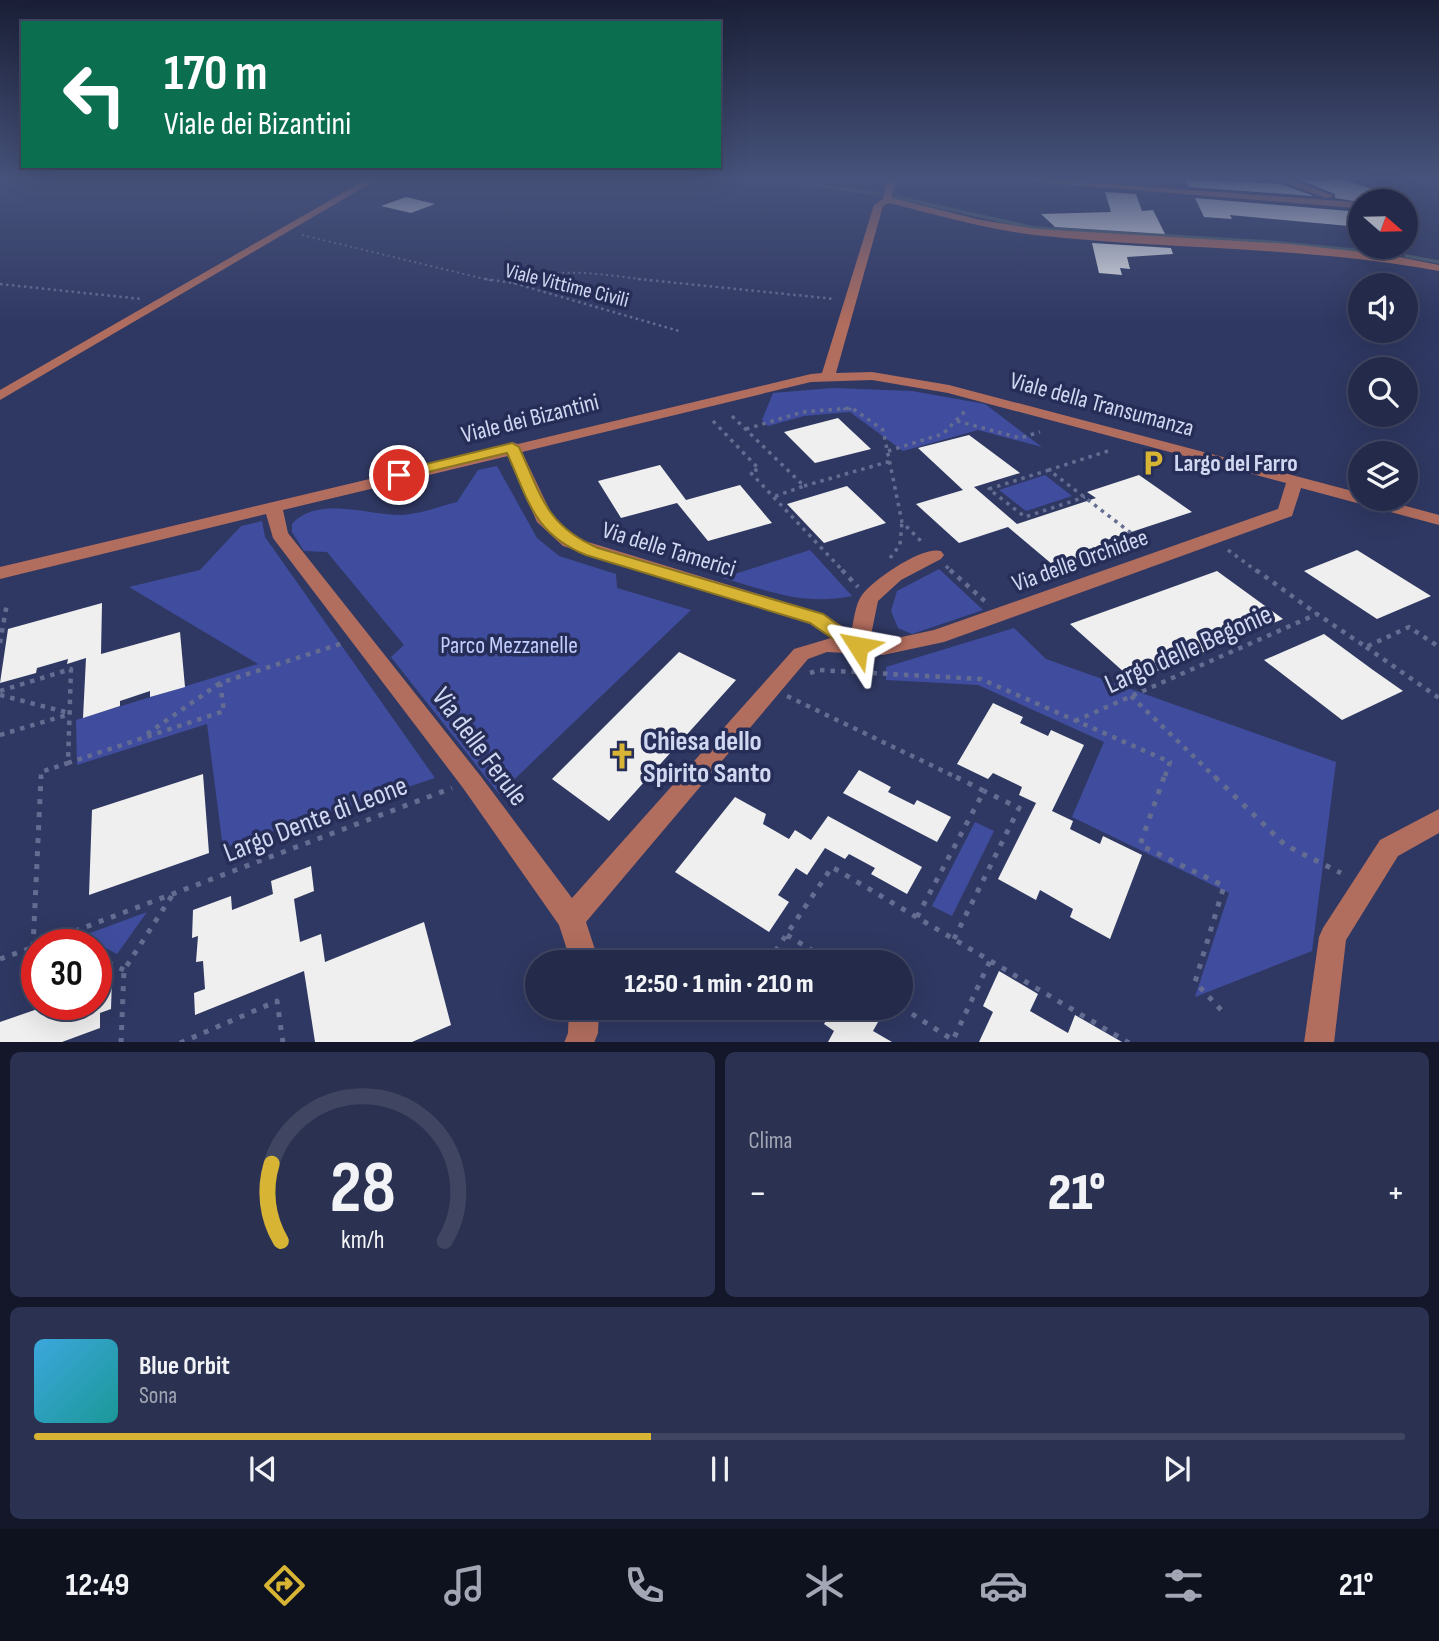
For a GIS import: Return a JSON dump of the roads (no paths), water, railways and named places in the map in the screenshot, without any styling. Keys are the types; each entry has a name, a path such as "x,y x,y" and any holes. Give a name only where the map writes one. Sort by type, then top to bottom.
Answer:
{"street":[{"path":"0,397 288,228"},
{"path":"828,378 872,228"},
{"path":"1017,228 1038,232 1348,251"},
{"path":"1414,259 1439,268"},
{"name":"Viale della Transumanza","path":"828,378 872,376 977,397 1348,496"},
{"name":"Viale dei Bizantini","path":"0,573 791,380 828,378"},
{"name":"Via delle Tamerici","path":"512,447 546,522 569,542 592,552 817,619 858,646"},
{"name":"Via delle Orchidee","path":"571,919 784,691 801,654 826,645 883,648 937,637 1286,512 1295,481"},
{"name":"Via delle Ferule","path":"273,506 279,534 471,781 571,919 581,950"},
{"name":"Viale della Transumanza","path":"1405,511 1439,520"},
{"path":"858,646 869,599 894,576 935,555"},
{"path":"1319,1042 1333,937 1389,848 1439,820"},
{"path":"579,1042 584,1020"}],"waterway":[{"path":"1032,228 1348,250"},
{"path":"1418,258 1439,262"}],"place":[{"name":"Largo del Farro","path":"1153,463"},
{"name":"Chiesa dello Spirito Santo","path":"622,756"}],"park label":[{"name":"Parco Mezzanelle","path":"509,645"}]}
